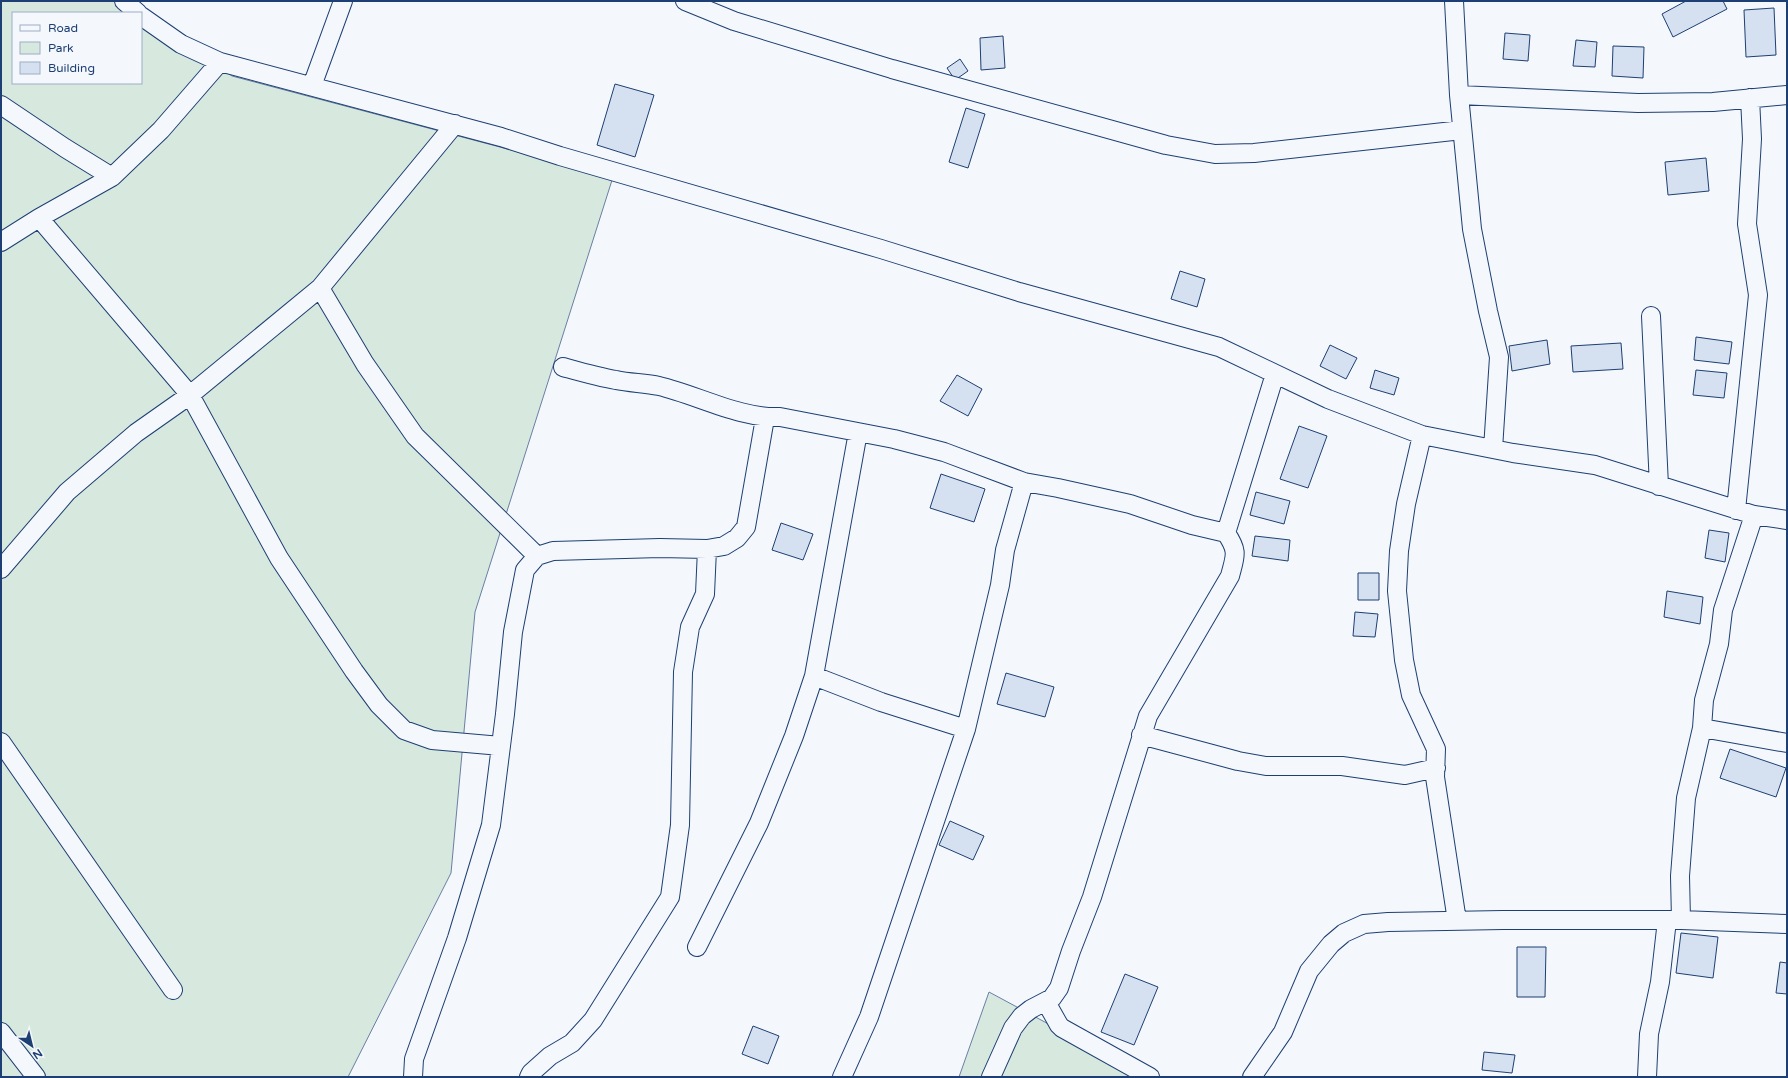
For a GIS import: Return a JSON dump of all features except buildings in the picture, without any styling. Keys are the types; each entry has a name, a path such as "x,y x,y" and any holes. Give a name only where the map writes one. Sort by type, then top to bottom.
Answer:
{"street":[{"path":"124,1 137,12"},
{"path":"312,86 343,1"},
{"path":"685,1 734,21 900,71 1166,145 1215,154 1254,153 1462,130"},
{"path":"1454,1 1459,95 1472,229 1488,311 1499,357 1493,449"},
{"path":"142,17 181,44 220,62 501,137 560,156 881,248 1019,292 1219,347 1328,399 1422,435 1493,449 1595,465 1736,510 1754,515 1787,520"},
{"path":"1,242 39,218 112,177 160,130 220,62"},
{"path":"1459,95 1638,104 1713,102 1787,94"},
{"path":"1736,510 1758,295 1747,224 1752,139 1750,98"},
{"path":"1,105 112,177"},
{"path":"1,569 68,492 136,433 190,395 320,288 455,124"},
{"path":"39,218 190,395 279,558 354,671 379,705 404,730 432,740 501,746"},
{"path":"320,288 365,364 415,436 538,556"},
{"path":"1651,316 1659,486"},
{"path":"563,367 616,380 657,386 697,397 727,408 765,418 780,417 858,432 944,452 1024,482 1130,504 1192,525 1226,533 1233,543 1236,553 1230,576 1148,716 1092,898 1071,951 1060,988 1052,998 1031,1009 1022,1016 1013,1028 991,1077"},
{"path":"1226,533 1275,374"},
{"path":"413,1077 414,1059 458,938 491,825 513,632 525,570 538,556 553,551 660,548 707,549 724,546 736,538 746,526 765,418"},
{"path":"697,946 759,823 794,736 814,676 858,432"},
{"path":"1422,435 1406,504 1399,551 1397,591 1404,660 1411,695 1436,749 1436,768 1440,809 1457,921"},
{"path":"842,1077 869,1017 966,729 1000,584 1004,550 1024,482"},
{"path":"1647,1077 1649,1034 1674,920 1680,876 1686,798 1702,728 1704,700 1714,657 1719,644 1723,610 1754,515"},
{"path":"529,1077 531,1073 550,1056 572,1043 593,1020 670,897 680,825 683,672 690,627 705,594 707,549"},
{"path":"814,676 881,702 966,729"},
{"path":"1702,728 1787,743"},
{"path":"1141,735 1238,761 1266,766 1342,766 1405,775 1436,768"},
{"path":"1,742 173,990"},
{"path":"1252,1077 1283,1032 1309,971 1331,944 1344,933 1364,924 1457,921 1674,920 1787,924"},
{"path":"1046,1002 1062,1028 1150,1077"},
{"path":"1,1032 36,1077"}],"green space":[{"path":"1,1 127,1 232,76 613,177 475,612 451,873 348,1077 1,1077"},
{"path":"989,992 1147,1077 959,1077"}]}
